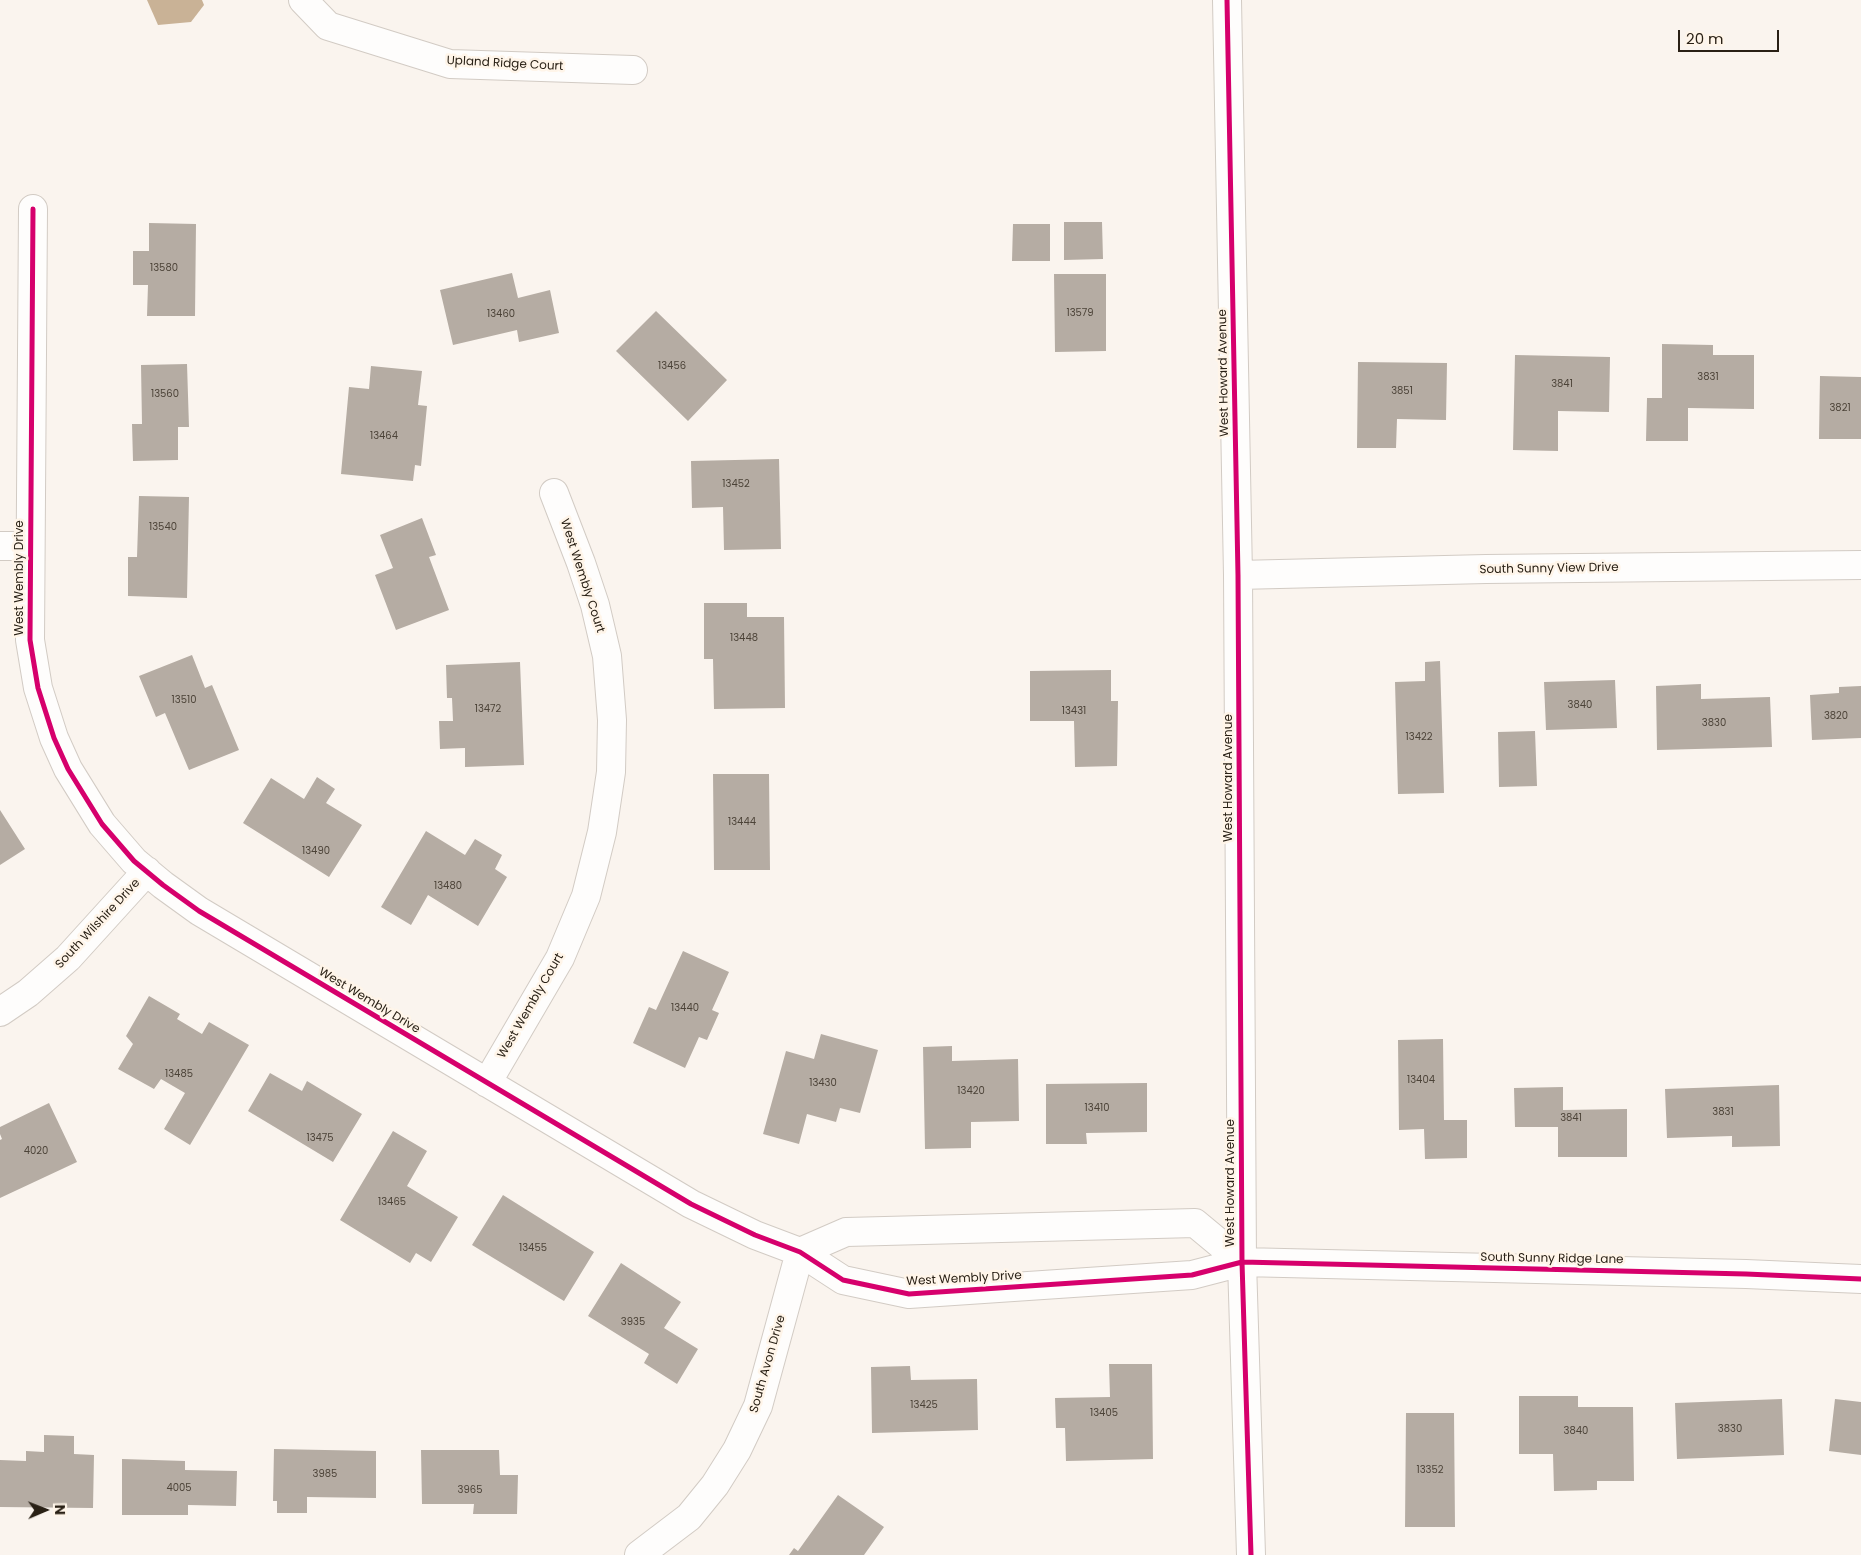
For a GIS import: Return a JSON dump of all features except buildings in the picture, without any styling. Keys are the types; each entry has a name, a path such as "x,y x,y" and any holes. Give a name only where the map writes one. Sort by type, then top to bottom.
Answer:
{"street":[{"name":"Upland Ridge Court","path":"303,0 328,26 450,64 634,70"},
{"name":"West Howard Avenue","path":"1227,0 1238,575 1242,1262 1251,1555"},
{"name":"West Wembly Drive","path":"33,209 29,546 30,640 38,688 54,738 68,769 102,824 134,861 199,911 691,1204 755,1235 800,1252 843,1280 909,1294 1192,1275 1242,1262"},
{"name":"West Wembly Court","path":"487,1083 560,958 586,896 602,832 611,772 612,720 607,656 592,597 554,493"},
{"path":"0,546 29,546"},
{"name":"South Sunny View Drive","path":"1238,575 1486,569 1861,565"},
{"name":"South Wilshire Drive","path":"0,1012 28,993 68,958 147,871"},
{"path":"800,1252 846,1232 1195,1223 1242,1262"},
{"name":"South Avon Drive","path":"639,1555 689,1516 715,1485 737,1450 758,1406 800,1252"},
{"name":"South Sunny Ridge Lane","path":"1242,1262 1746,1274 1861,1279"}],"shaded area":[{"path":"147,0 202,0 204,5 191,22 158,25"}],"cycle path":[{"path":"1227,0 1238,575 1242,1262 1251,1555"},
{"path":"33,209 30,640 38,688 54,738 68,769 102,824 134,861 199,911 691,1204 755,1235 800,1252 843,1280 909,1294 1192,1275 1242,1262 1746,1274 1861,1279"}]}
